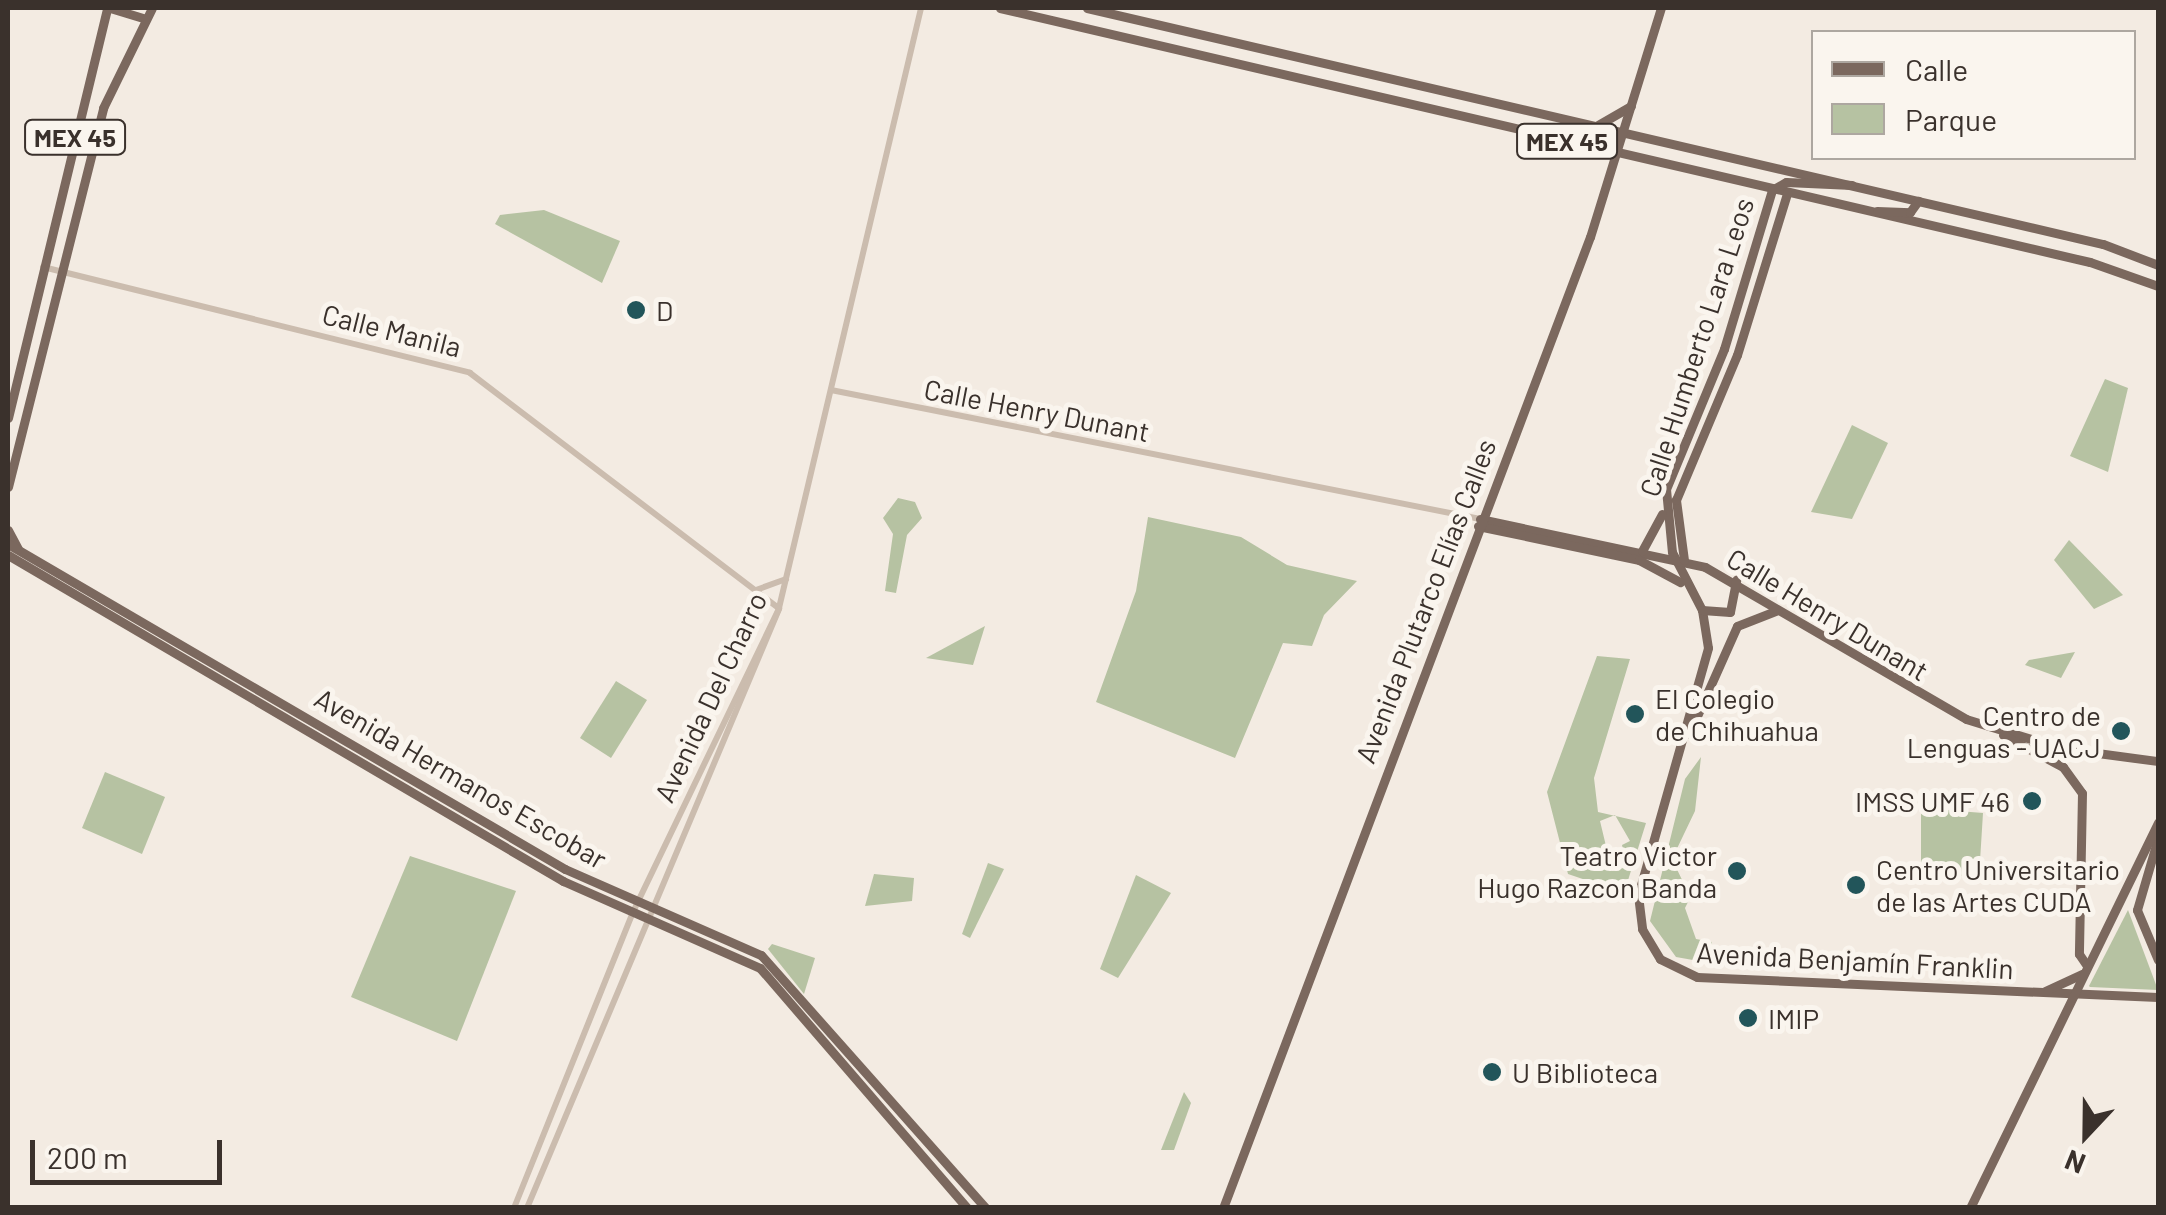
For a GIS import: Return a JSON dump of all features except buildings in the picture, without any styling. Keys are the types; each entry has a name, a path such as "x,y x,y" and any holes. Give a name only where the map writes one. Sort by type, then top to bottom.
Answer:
{"main road":[{"path":"109,8 146,19"},
{"name":"MEX 45","path":"8,418 109,8"},
{"name":"MEX 45","path":"8,487 112,81 152,8"},
{"name":"MEX 45","path":"1000,8 2108,267 2158,286"},
{"name":"MEX 45","path":"1087,8 1918,200 2122,250 2158,266"},
{"name":"Avenida Plutarco Elías Calles","path":"1223,1208 1476,522 1618,152 1661,8"},
{"path":"1198,54 1212,36"},
{"path":"1376,96 1382,83 1399,80"},
{"path":"1593,125 1633,104"},
{"path":"1772,190 1809,183 1852,185"},
{"path":"1804,197 1799,188 1809,183"},
{"name":"Calle Humberto Lara Leos","path":"1679,558 1664,512 1772,190"},
{"name":"Calle Humberto Lara Leos","path":"1702,610 1681,582 1676,500 1737,355 1787,193"},
{"path":"1874,212 1910,212 1918,200"},
{"path":"2108,267 2122,250"},
{"path":"2134,276 2145,259"},
{"path":"1642,551 1664,512"},
{"name":"Calle Henry Dunant","path":"1476,522 1679,558 1736,580 1911,692 2000,732 2158,761"},
{"name":"Calle Henry Dunant","path":"1476,522 1639,560 1681,582"},
{"path":"8,530 13,546"},
{"name":"Avenida Hermanos Escobar","path":"13,546 407,784 524,850 641,909 778,968 986,1208"},
{"name":"Avenida Hermanos Escobar","path":"8,555 71,584"},
{"path":"1682,746 1708,648 1702,610 1730,612 1736,580"},
{"path":"1682,746 1737,626 1781,610"},
{"name":"Avenida Hermanos Escobar","path":"182,648 413,773 524,850"},
{"path":"2000,732 2063,767 2082,793 2079,954 2085,970"},
{"name":"Avenida Benjamín Franklin","path":"1682,746 1637,904 1647,942 1668,966 1712,978 2158,997"},
{"path":"407,784 413,773"},
{"path":"1970,1208 2158,822"},
{"path":"2158,838 2137,910 2158,960"},
{"name":"Avenida Hermanos Escobar","path":"686,928 760,968 966,1208"},
{"path":"2043,992 2085,970"},
{"path":"932,1167 975,1208"}],"street":[{"name":"Avenida Del Charro","path":"527,1208 627,957 641,909 778,608 921,8"},
{"name":"Calle Manila","path":"43,267 470,373 778,608"},
{"name":"Calle Henry Dunant","path":"831,390 1476,522"},
{"path":"756,590 787,578"},
{"path":"514,1208 616,953 641,909"},
{"path":"616,953 627,957"}],"green space":[{"path":"544,210 620,241 602,283 495,224 500,215"},
{"path":"2105,379 2128,388 2108,472 2070,456"},
{"path":"1852,425 1888,443 1852,519 1811,512"},
{"path":"898,498 915,502 922,518 907,535 896,593 885,591 893,534 883,518"},
{"path":"1148,517 1241,537 1287,565 1357,581 1324,615 1312,646 1283,643 1235,758 1096,702 1136,591"},
{"path":"2069,540 2123,595 2094,609 2054,560"},
{"path":"985,626 973,665 926,658"},
{"path":"2075,652 2061,678 2025,665 2029,660"},
{"path":"1597,656 1630,659 1594,778 1598,812 1614,816 1600,821 1612,871 1627,867 1622,845 1630,841 1616,816 1646,823 1624,893 1568,874 1547,792"},
{"path":"616,681 647,700 611,758 580,738"},
{"path":"1701,757 1695,811 1672,859 1685,886 1696,886 1685,908 1696,939 1712,942 1711,960 1739,952 1738,968 1676,957 1650,921 1685,779"},
{"path":"105,772 165,797 142,854 82,828"},
{"path":"1921,808 1983,813 1979,877 1921,874"},
{"path":"410,856 516,891 457,1041 351,997"},
{"path":"988,863 1004,869 970,938 962,934"},
{"path":"874,874 914,878 912,901 865,906"},
{"path":"1136,875 1171,893 1118,978 1100,969"},
{"path":"2128,910 2158,990 2090,987 2089,986"},
{"path":"772,944 815,958 804,994 768,949"},
{"path":"1184,1092 1191,1103 1174,1150 1161,1150"}],"place":[{"name":"D","path":"636,310"},
{"name":"El Colegio de Chihuahua","path":"1635,714"},
{"name":"Centro de Lenguas - UACJ","path":"2121,731"},
{"name":"IMSS UMF 46","path":"2032,801"},
{"name":"Teatro Victor Hugo Razcon Banda","path":"1737,871"},
{"name":"Centro Universitario de las Artes CUDA","path":"1856,885"},
{"name":"IMIP","path":"1748,1018"},
{"name":"U Biblioteca","path":"1492,1072"}]}
